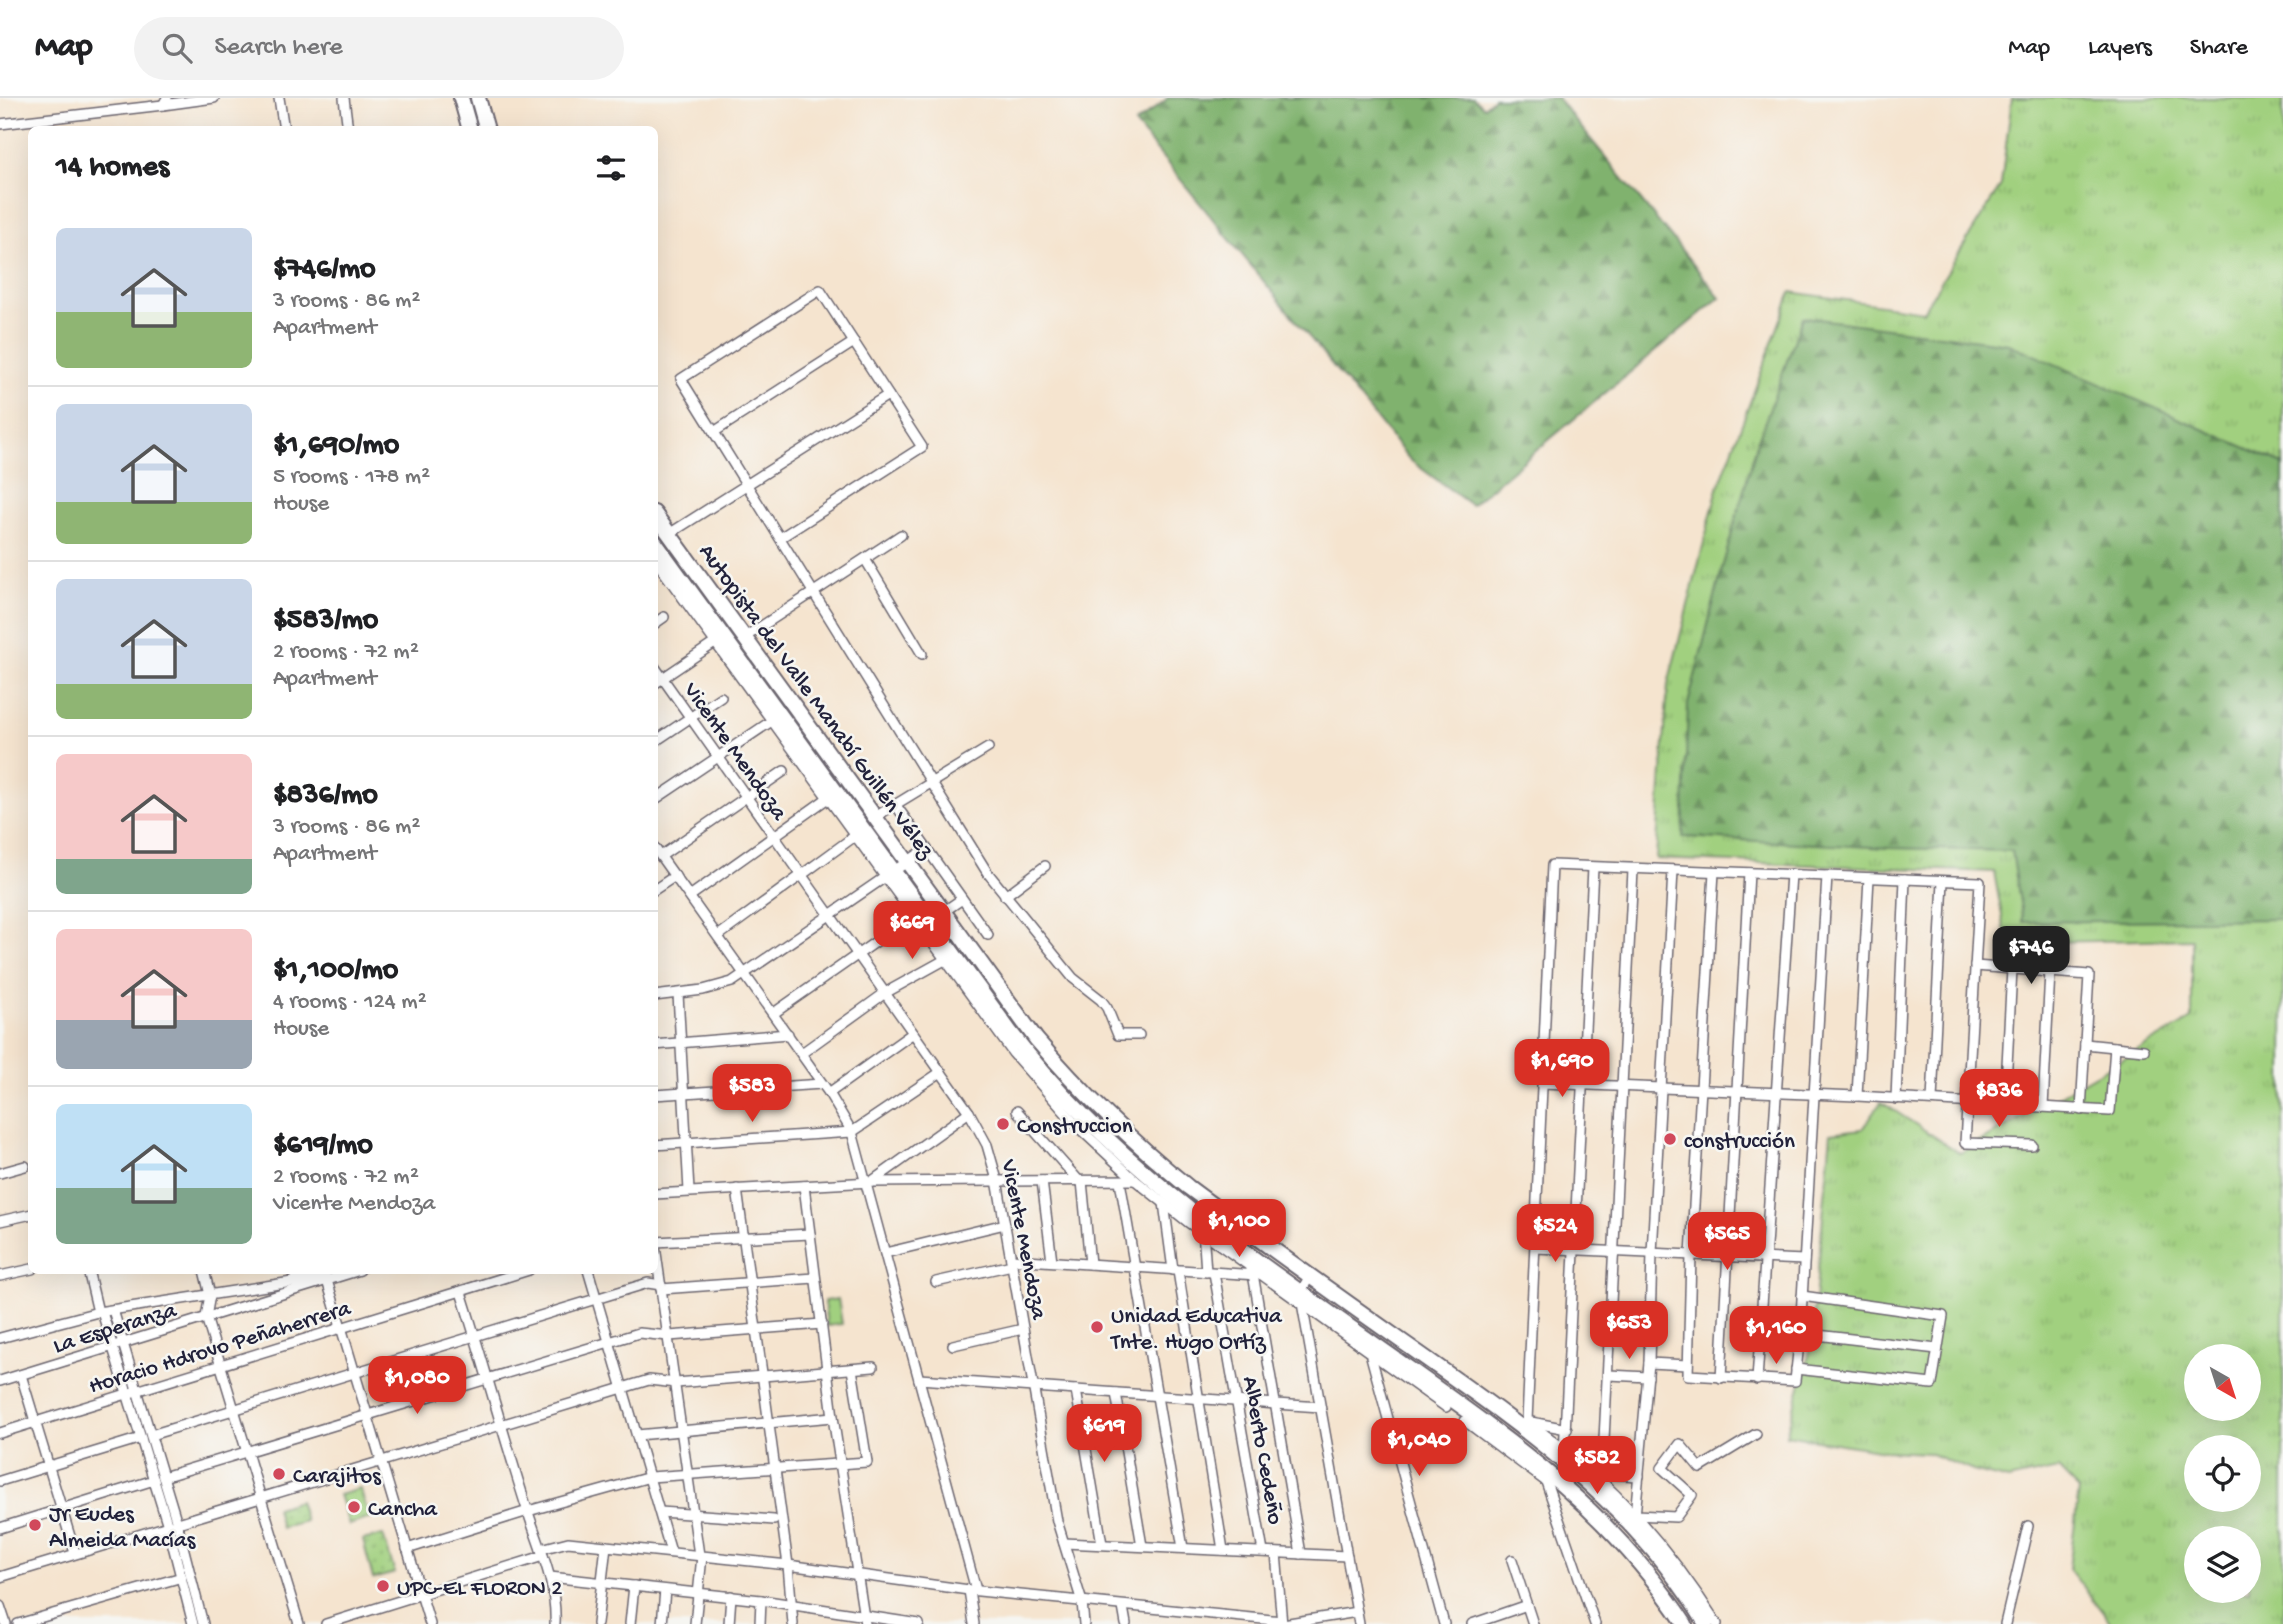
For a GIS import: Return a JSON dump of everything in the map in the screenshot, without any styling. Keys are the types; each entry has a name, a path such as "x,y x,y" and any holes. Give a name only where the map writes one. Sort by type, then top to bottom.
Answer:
{"main road":[{"path":"461,98 469,126"},
{"path":"478,98 486,126"},
{"name":"Autopista del Valle Manabí Guillén Vélez","path":"658,519 1036,1039 1098,1106 1188,1187 1326,1288 1567,1455 1635,1521 1706,1624"},
{"name":"Autopista del Valle Manabí Guillén Vélez","path":"658,559 950,957 1048,1080 1143,1180 1202,1226 1540,1465 1618,1536 1657,1583 1685,1624"}],"street":[{"path":"0,124 165,101 214,98"},
{"path":"279,98 283,126"},
{"path":"344,98 348,126"},
{"path":"780,538 922,447 820,290 681,379 981,864 1073,978 1107,1008 1118,1035 1139,1035"},
{"path":"714,432 854,342"},
{"path":"669,534 888,395"},
{"path":"745,637 901,535"},
{"path":"866,559 922,654"},
{"path":"658,621 664,617"},
{"path":"659,681 719,640"},
{"name":"Vicente Mendoza","path":"659,681 690,717 831,915 969,1112 987,1145 997,1180 1058,1521 1082,1602 1084,1624"},
{"path":"658,739 721,696"},
{"path":"658,797 776,718"},
{"path":"875,817 988,748"},
{"path":"661,856 784,771"},
{"path":"690,897 832,795"},
{"path":"895,804 988,935"},
{"path":"718,936 860,833"},
{"path":"658,996 718,987 746,974 926,849"},
{"path":"658,852 830,1093 852,1132 868,1182 972,1590 974,1624"},
{"path":"1567,1429 1525,1424 1536,1248 1552,865 1980,882 1965,1143 2032,1145"},
{"path":"1005,896 1045,866"},
{"path":"1593,867 1567,1455 1603,1459"},
{"path":"1633,870 1603,1459 1606,1474 1639,1476"},
{"path":"1635,1521 1649,1363 1652,1252 1673,871"},
{"path":"1714,872 1691,1255 1688,1375 1757,1380 1795,1381 1827,876"},
{"path":"1721,1378 1749,873"},
{"path":"1757,1380 1791,874"},
{"path":"658,887 675,876"},
{"path":"1857,1096 1869,877"},
{"path":"1896,1099 1905,879"},
{"path":"1932,1100 1943,881"},
{"path":"943,912 962,899"},
{"path":"774,1013 887,934"},
{"path":"802,1053 885,993 950,957"},
{"path":"1975,966 2090,975 2081,1110"},
{"path":"2005,1104 2012,969"},
{"path":"2043,1107 2050,972"},
{"path":"678,994 690,1191"},
{"path":"830,1093 913,1033"},
{"path":"658,1045 788,1034"},
{"path":"2085,1044 2144,1050"},
{"path":"1542,1083 1857,1096 2110,1111 2115,1047"},
{"path":"658,1145 852,1132 941,1072"},
{"path":"658,1095 822,1084"},
{"path":"1017,1111 1080,1181 1090,1264"},
{"path":"868,1182 969,1112"},
{"path":"0,1173 25,1166"},
{"path":"658,1194 868,1182 1143,1180 1164,1203 1202,1226 1256,1273 1301,1297 1326,1288"},
{"path":"1042,1181 1052,1261"},
{"path":"1120,1181 1183,1548"},
{"path":"804,1186 833,1417 864,1620"},
{"path":"737,1189 788,1565 793,1624"},
{"path":"1164,1203 1223,1550"},
{"path":"0,1221 28,1215"},
{"path":"885,1253 1005,1224"},
{"name":"Alberto Cedeño","path":"1202,1226 1238,1402 1263,1552"},
{"path":"658,1241 810,1234"},
{"path":"1536,1248 1804,1260"},
{"path":"936,1282 1011,1262 1052,1261 1175,1271 1256,1273"},
{"path":"658,1264 701,1555 695,1624"},
{"path":"0,1276 28,1270"},
{"path":"1256,1273 1301,1554"},
{"path":"89,1274 100,1312 132,1391 203,1624"},
{"path":"205,1274 210,1295 206,1317 299,1624"},
{"path":"294,1274 303,1284"},
{"name":"La Esperanza","path":"0,1381 303,1284 344,1274"},
{"name":"Horacio Hdrovo Peñaherrera","path":"0,1433 517,1274"},
{"path":"589,1274 671,1552"},
{"path":"1310,1276 1301,1297 1359,1624"},
{"path":"0,1481 648,1283 661,1287 750,1284 815,1278"},
{"path":"326,1279 430,1624"},
{"path":"0,1338 100,1312 303,1284"},
{"path":"461,1292 551,1577 555,1624"},
{"path":"1796,1369 1933,1384 1943,1316 1802,1296"},
{"path":"113,1310 123,1343 132,1391"},
{"path":"0,1528 639,1333 669,1336 822,1324"},
{"path":"953,1345 1023,1329"},
{"path":"1800,1333 1937,1349"},
{"path":"1368,1345 1446,1407"},
{"path":"1368,1345 1444,1624"},
{"path":"1649,1363 1688,1365"},
{"path":"0,1577 649,1380 676,1383 873,1367"},
{"path":"407,1549 650,1477 867,1462 852,1369"},
{"path":"21,1375 75,1553"},
{"path":"1609,1375 1648,1377"},
{"path":"919,1379 1320,1406"},
{"path":"1076,1390 1102,1544"},
{"path":"1116,1393 1142,1546"},
{"path":"637,1435 833,1417"},
{"path":"1465,1421 1546,1481"},
{"path":"1635,1521 1676,1517 1692,1495 1662,1468 1680,1444 1700,1468 1756,1434"},
{"path":"1540,1465 1595,1624"},
{"path":"660,1512 774,1520"},
{"path":"1635,1521 1672,1557 1717,1624"},
{"path":"173,1524 181,1577 193,1624"},
{"path":"2005,1624 2028,1526"},
{"path":"326,1624 569,1542 788,1565 1222,1620 1283,1623 1357,1612"},
{"path":"1064,1543 1347,1556"},
{"path":"597,1624 606,1546"},
{"name":"Alberto Cedeño","path":"1276,1553 1283,1623"},
{"path":"1512,1560 1533,1624"},
{"path":"18,1624 181,1577"},
{"path":"551,1577 732,1596 793,1604 864,1620 919,1624"},
{"path":"630,1624 634,1586"},
{"path":"662,1624 665,1590"},
{"path":"729,1624 732,1596"},
{"path":"760,1624 761,1600"},
{"path":"1472,1624 1527,1605"},
{"path":"0,1606 6,1624"},
{"path":"1123,1607 1126,1624"}],"green space":[{"path":"1168,98 1473,98 1484,107 1494,98 1557,98 1720,297 1471,505 1410,460 1135,124"},
{"path":"2012,98 2283,98 2283,1624 2112,1624 2069,1569 2079,1490 2058,1469 2008,1480 1973,1471 1929,1453 1884,1451 1786,1435 1810,1352 1831,1133 1862,1129 1881,1102 1960,1153 2192,1019 2192,939 2007,943 1994,872 1656,859 1668,684 1717,491 1791,292 1923,311 2001,185"},
{"path":"1803,317 2009,344 2283,464 2283,919 2023,922 2012,851 1889,848 1683,837 1688,704 1757,443"},
{"path":"838,1299 842,1324 827,1326 824,1301"},
{"name":"Cancha","path":"360,1489 370,1518 349,1525 339,1495"},
{"path":"299,1501 305,1521 281,1528 276,1508"},
{"path":"383,1535 395,1573 373,1579 363,1540"}],"place":[{"name":"Construccion","path":"1003,1124"},
{"name":"construcción","path":"1670,1139"},
{"name":"Unidad Educativa Tnte. Hugo Ortíz","path":"1097,1327"},
{"name":"Carajitos","path":"279,1474"},
{"name":"Cancha","path":"354,1507"},
{"name":"Jr Eudes Almeida Macías","path":"35,1525"},
{"name":"UPC-EL FLORON 2","path":"383,1586"}]}
